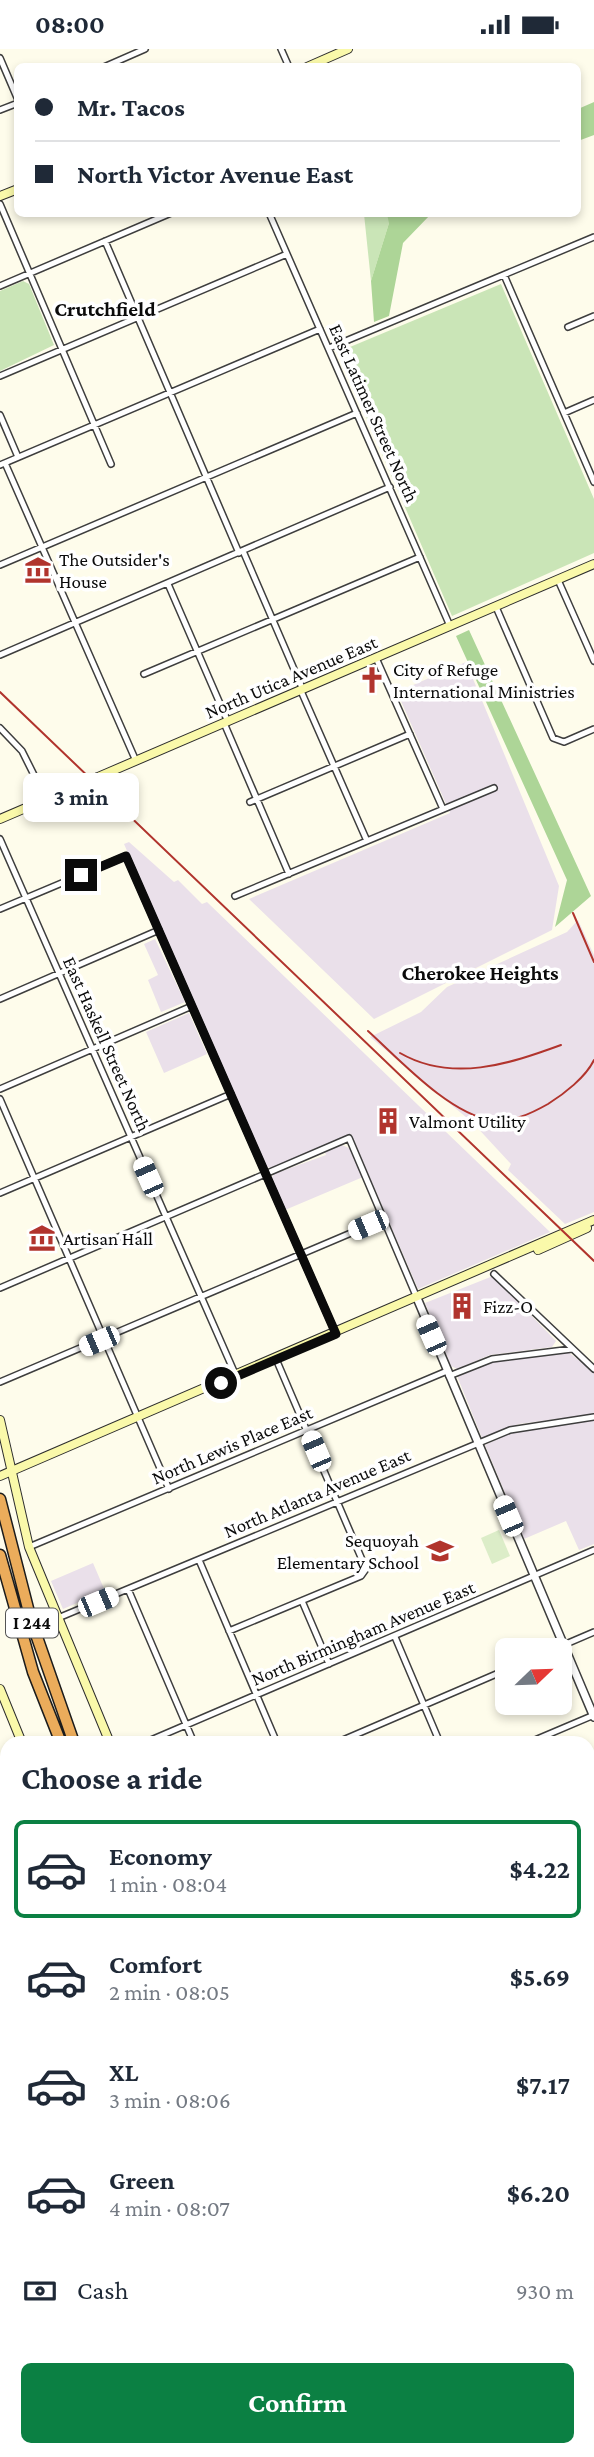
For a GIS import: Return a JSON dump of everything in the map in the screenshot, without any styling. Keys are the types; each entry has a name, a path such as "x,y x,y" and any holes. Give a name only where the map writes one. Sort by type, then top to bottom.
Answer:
{"highway":[{"name":"I 244","path":"0,1499 31,1620 72,1736"},
{"name":"I 244","path":"0,1555 33,1672 58,1736"}],"main road":[{"path":"316,63 348,49"},
{"name":"North Utica Avenue East","path":"0,819 594,564"},
{"path":"5,1474 336,1334 594,1220"},
{"path":"460,1280 493,1269 594,1225"},
{"path":"0,1420 5,1474 29,1547 107,1736"},
{"path":"0,1689 19,1736"}],"street":[{"path":"113,63 145,49"},
{"path":"0,58 14,91"},
{"path":"0,204 111,464"},
{"path":"0,286 162,217"},
{"name":"East Latimer Street North","path":"270,217 450,626"},
{"path":"329,348 594,237"},
{"path":"105,241 169,393 273,620 367,841"},
{"path":"0,376 287,254"},
{"path":"504,275 594,482"},
{"path":"568,327 594,316"},
{"path":"136,761 3,464 320,329"},
{"path":"564,413 594,400"},
{"path":"0,565 357,413"},
{"path":"0,415 18,457"},
{"path":"0,655 390,487"},
{"path":"144,674 420,557"},
{"path":"558,580 594,660"},
{"path":"167,584 226,722 254,800 289,874"},
{"path":"496,607 553,738 560,743 594,729"},
{"path":"376,658 443,809"},
{"path":"0,727 22,751 46,799"},
{"path":"254,800 410,734"},
{"path":"235,896 494,788"},
{"name":"East Haskell Street North","path":"0,839 236,1376"},
{"path":"0,909 126,856 336,1334"},
{"path":"0,999 159,930"},
{"path":"0,1089 192,1006"},
{"path":"0,1193 231,1094"},
{"path":"0,1099 106,1338 169,1489"},
{"path":"0,1288 349,1139 561,1638"},
{"path":"0,1383 384,1219"},
{"path":"494,1274 594,1369"},
{"name":"North Lewis Place East","path":"29,1547 448,1374 492,1359 572,1349"},
{"path":"229,1631 365,1571 338,1501 276,1359"},
{"name":"North Atlanta Avenue East","path":"58,1618 518,1427 594,1417"},
{"name":"North Birmingham Avenue East","path":"161,1736 594,1550"},
{"path":"199,1560 274,1736"},
{"path":"128,1589 191,1736"},
{"path":"302,1601 329,1664"},
{"path":"572,1642 594,1632"},
{"path":"394,1637 437,1736"},
{"path":"545,1736 594,1716 572,1664"},
{"path":"352,1736 495,1675"}],"shaded area":[{"path":"466,662 559,886 552,930 374,1019 249,899 450,813 397,692"},
{"name":"Valmont Utility","path":"129,842 174,882 178,880 202,904 207,902 550,1232 418,1289 351,1134 272,1168 267,1167 124,844"},
{"path":"578,920 594,955 594,1212 565,1224 508,1170 511,1164 473,1123 370,1037 421,1012 447,987 567,932"},
{"path":"155,939 185,1002 161,1012 148,980 158,975 144,944"},
{"path":"189,1013 207,1054 164,1073 146,1032"},
{"path":"342,1145 351,1149 363,1177 285,1210 271,1179 274,1174 326,1155 325,1152"},
{"path":"493,1276 556,1341 552,1347 490,1355 457,1369 451,1366 425,1303"},
{"path":"568,1352 594,1372 594,1414 519,1424 482,1438 457,1376 495,1361"},
{"path":"594,1419 594,1544 579,1550 566,1521 524,1539 485,1445 519,1429"},
{"path":"93,1563 105,1591 63,1609 51,1581"}],"green space":[{"path":"594,102 594,135 581,140 581,108"},
{"path":"364,217 394,217 389,223 371,281"},
{"path":"388,217 428,217 403,243 389,316 374,322 371,281 389,223"},
{"path":"23,281 29,284 54,345 0,371 0,291"},
{"path":"501,284 594,499 594,553 452,616 338,352"},
{"path":"469,630 591,896 555,927 567,880 456,636"},
{"path":"499,1530 510,1556 492,1564 481,1538"}],"railway":[{"path":"0,692 594,1261"},
{"path":"573,913 594,962"},
{"path":"368,1031 442,1097 476,1116 499,1121 529,1114 548,1104 580,1079 594,1060"},
{"path":"400,1053 420,1062 460,1069 501,1064 561,1045"}],"place":[{"name":"The Outsider's House","path":"38,570"},
{"name":"City of Refuge International Ministries","path":"372,680"},
{"name":"Valmont Utility","path":"388,1121"},
{"name":"Artisan Hall","path":"42,1238"},
{"name":"Fizz-O","path":"462,1306"},
{"name":"Sequoyah Elementary School","path":"440,1551"}],"district":[{"name":"Crutchfield","path":"105,309"},
{"name":"Cherokee Heights","path":"480,973"}],"route":[{"path":"81,875 126,856 336,1334 221,1383"}]}
